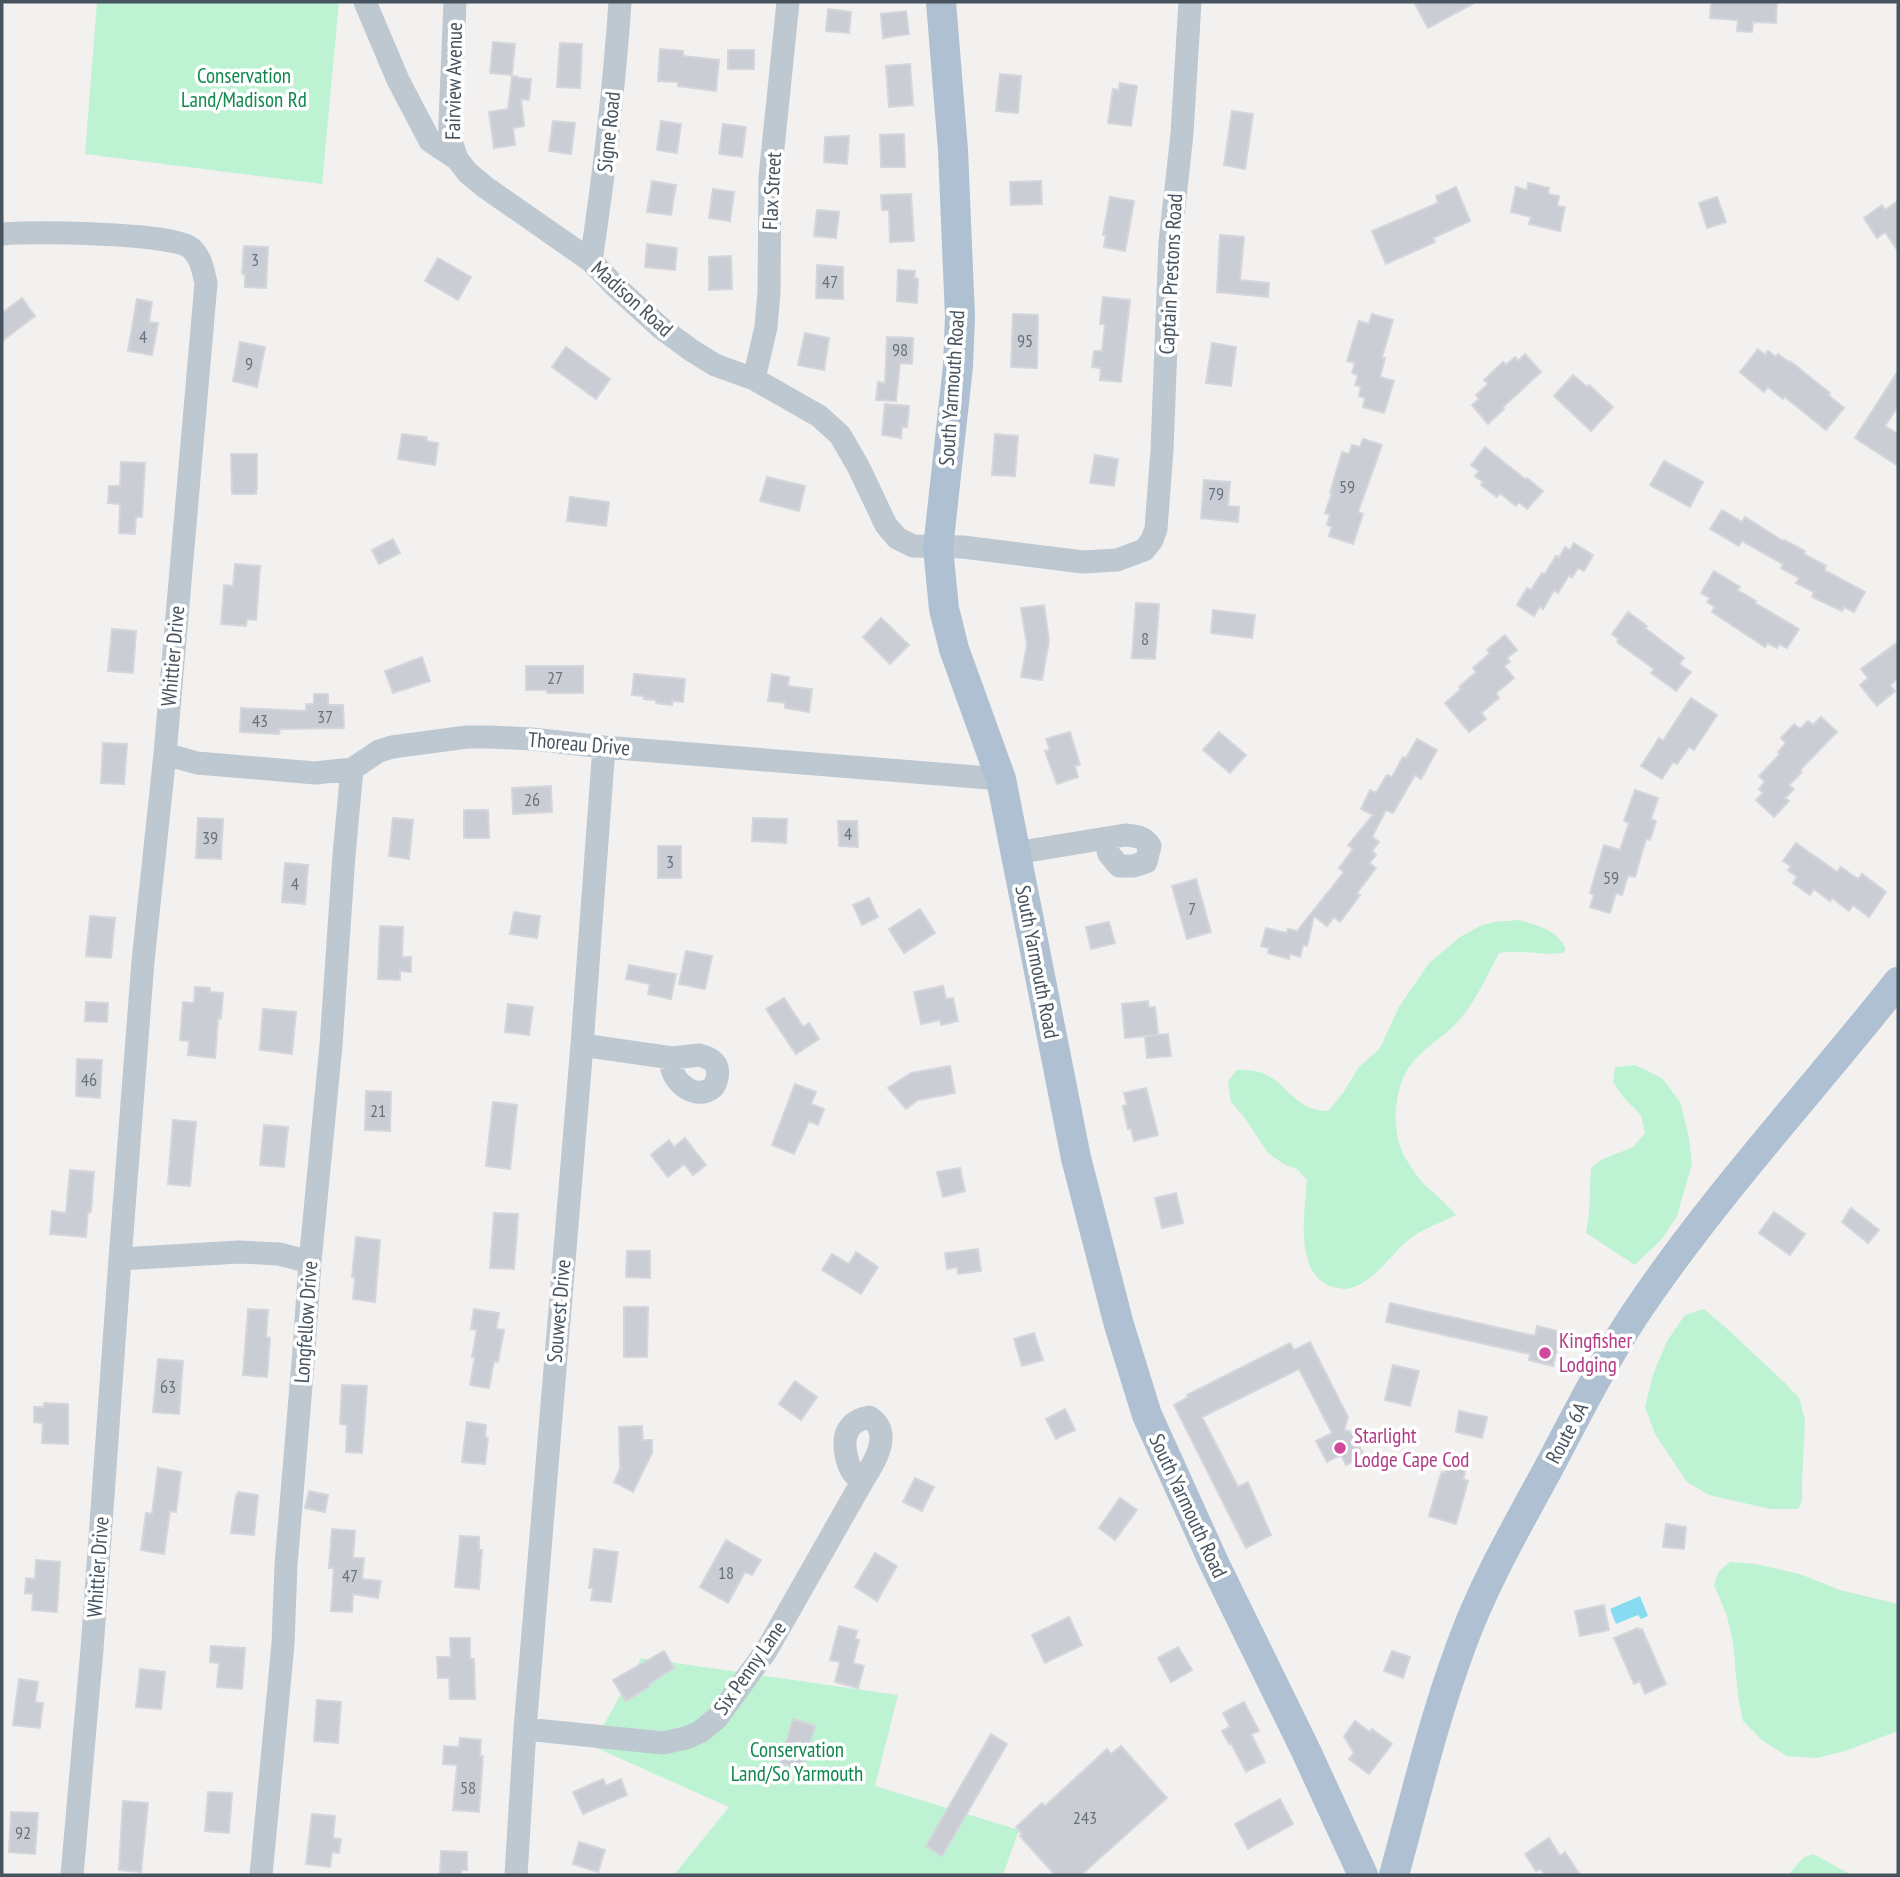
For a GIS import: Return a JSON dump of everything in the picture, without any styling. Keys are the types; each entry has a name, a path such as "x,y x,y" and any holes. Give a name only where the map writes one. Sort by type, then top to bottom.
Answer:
{"main road":[{"name":"South Yarmouth Road","path":"941,2 953,150 960,317 958,366 938,548 944,609 954,649 1001,779 1076,1158 1119,1325 1147,1415 1215,1565 1363,1875"},
{"name":"Route 6A","path":"1394,1875 1436,1722 1475,1609 1592,1386 1665,1271 1787,1116 1898,982"}],"street":[{"name":"Madison Road","path":"365,2 398,80 430,141 457,159 468,173 485,187 591,261 616,287 671,335 715,365 754,379 819,415 840,435 886,525 897,538 913,546 963,547 1083,562 1117,560 1144,550 1149,544"},
{"name":"Fairview Avenue","path":"456,2 450,138 457,159"},
{"name":"Signe Road","path":"591,261 604,179 620,2"},
{"name":"Flax Street","path":"754,379 766,327 770,177 788,2"},
{"name":"Captain Prestons Road","path":"1149,544 1156,529 1163,437 1170,242 1182,134 1190,2"},
{"name":"Whittier Drive","path":"2,234 79,234 180,242 190,247 202,264 205,283 165,754 143,961 92,1649 72,1875"},
{"name":"Thoreau Drive","path":"165,754 197,763 314,773 352,769 379,751 392,747 467,737 533,739 1001,779"},
{"name":"Souwest Drive","path":"516,1875 525,1729 604,747"},
{"name":"Longfellow Drive","path":"261,1875 283,1644 286,1565 352,769"},
{"path":"1017,853 1105,839"},
{"path":"582,1045 672,1058"},
{"path":"120,1259 239,1252 279,1254 310,1262"},
{"name":"Six Penny Lane","path":"525,1729 663,1743 700,1732 717,1718 766,1651 862,1482"}],"green space":[{"name":"Conservation Land/Madison Rd","path":"97,2 339,2 322,184 85,154"},
{"path":"1519,920 1552,933 1566,949 1563,953 1555,954 1499,953 1467,1011 1450,1030 1413,1062 1401,1083 1398,1096 1396,1123 1406,1159 1422,1182 1456,1215 1412,1237 1363,1283 1349,1289 1333,1287 1320,1280 1312,1270 1307,1256 1304,1224 1307,1180 1297,1169 1285,1165 1268,1153 1231,1102 1228,1082 1236,1070 1259,1072 1276,1081 1298,1101 1316,1110 1328,1111 1359,1067 1380,1048 1399,1007 1429,963 1460,937 1480,926"},
{"path":"1635,1065 1662,1078 1680,1102 1689,1137 1692,1164 1677,1216 1661,1240 1635,1265 1586,1233 1591,1168 1601,1160 1633,1147 1645,1133 1641,1115 1613,1082 1615,1067"},
{"path":"1704,1309 1799,1398 1805,1420 1802,1501 1798,1509 1770,1509 1709,1495 1687,1482 1655,1434 1645,1407 1653,1375 1667,1341 1685,1315"},
{"path":"1730,1562 1756,1564 1800,1574 1840,1590 1898,1604 1898,1731 1845,1751 1816,1758 1787,1756 1763,1741 1743,1721 1733,1643 1727,1616 1714,1585 1719,1571"},
{"name":"Conservation Land/So Yarmouth","path":"641,1658 898,1695 875,1786 1019,1830 1003,1875 674,1875 729,1807 592,1746"},
{"path":"1813,1854 1852,1875 1788,1875 1803,1858"}],"water":[{"path":"1640,1596 1648,1616 1641,1619 1638,1615 1616,1624 1610,1609"}],"building":[{"path":"1414,2 1476,2 1428,28"},
{"path":"1711,2 1777,2 1776,23 1753,22 1752,32 1737,31 1738,20 1710,18"},
{"path":"828,9 851,12 849,33 826,31"},
{"path":"906,11 909,34 883,38 881,14"},
{"path":"493,42 515,44 512,75 490,73"},
{"path":"560,43 582,44 580,88 557,87"},
{"path":"660,49 683,51 683,56 719,60 716,91 678,86 678,82 658,81"},
{"path":"728,50 754,50 754,69 728,69"},
{"path":"910,64 913,105 889,107 886,66"},
{"path":"1000,74 1021,76 1018,113 996,111"},
{"path":"512,77 531,79 529,100 521,99 524,126 513,128 515,145 494,148 489,112 508,109"},
{"path":"1120,83 1137,86 1131,126 1108,123 1113,89 1119,90"},
{"path":"1232,111 1253,114 1245,169 1224,165"},
{"path":"553,121 575,123 571,154 549,151"},
{"path":"661,121 681,124 677,153 657,150"},
{"path":"723,124 746,127 742,157 719,154"},
{"path":"904,134 905,167 881,167 880,135"},
{"path":"849,136 847,164 824,162 825,137"},
{"path":"652,181 676,185 671,215 647,212"},
{"path":"1041,181 1042,204 1011,205 1010,182"},
{"path":"1528,183 1549,188 1548,194 1559,196 1557,206 1565,207 1560,231 1529,224 1531,217 1511,212 1516,187 1527,190"},
{"path":"1456,187 1470,221 1433,238 1435,242 1386,264 1372,231 1438,203 1436,196"},
{"path":"713,189 734,192 730,221 709,218"},
{"path":"911,194 914,241 890,242 889,210 882,210 881,195"},
{"path":"1110,197 1134,201 1125,251 1104,247 1106,235 1103,235"},
{"path":"1717,197 1726,222 1707,228 1699,203"},
{"path":"1898,201 1898,251 1885,232 1877,238 1864,218 1882,205 1885,210"},
{"path":"817,210 839,212 836,238 814,236"},
{"path":"1220,235 1244,237 1240,280 1269,283 1268,297 1217,292"},
{"path":"647,244 677,248 675,270 645,267"},
{"path":"244,246 268,247 266,288 245,287 245,274 242,274"},
{"path":"731,256 732,289 709,290 709,257"},
{"path":"438,258 471,277 458,300 425,281"},
{"path":"817,265 843,267 843,299 816,298"},
{"path":"898,270 915,271 914,278 918,279 917,303 897,301"},
{"path":"1103,297 1130,300 1121,382 1100,380 1101,368 1092,367 1094,351 1102,351 1105,324 1100,324"},
{"path":"22,298 35,316 2,341 2,313"},
{"path":"137,299 152,302 149,322 158,323 152,355 128,351"},
{"path":"1013,314 1038,315 1037,368 1011,367"},
{"path":"1372,314 1393,320 1382,357 1385,358 1380,377 1394,381 1384,413 1363,407 1365,398 1359,396 1361,387 1355,385 1358,375 1352,373 1355,363 1347,361 1359,321 1369,324"},
{"path":"805,333 829,338 824,370 798,365"},
{"path":"887,337 913,338 912,364 900,363 896,401 876,400 878,382 885,383"},
{"path":"240,342 265,347 257,387 233,381"},
{"path":"1212,343 1236,347 1231,386 1206,383"},
{"path":"566,347 610,379 596,399 552,367"},
{"path":"1758,349 1765,355 1768,351 1776,357 1778,354 1790,361 1830,393 1828,395 1844,408 1826,430 1785,397 1783,399 1768,387 1764,392 1740,372"},
{"path":"1525,354 1541,372 1488,424 1472,405 1479,399 1476,395 1488,384 1484,380 1503,362 1506,365 1515,357 1518,361"},
{"path":"1898,371 1898,406 1885,426 1898,434 1898,466 1855,438"},
{"path":"1573,375 1587,387 1589,385 1613,407 1591,431 1554,396"},
{"path":"885,404 909,406 907,427 902,427 901,438 882,435"},
{"path":"402,434 427,437 426,441 438,443 435,465 398,459"},
{"path":"995,434 1018,436 1015,476 992,475"},
{"path":"1363,439 1382,445 1358,512 1363,514 1353,544 1329,536 1332,527 1327,525 1330,515 1325,513 1342,452 1349,454 1352,445 1360,447"},
{"path":"1485,447 1543,491 1527,509 1519,502 1516,506 1500,493 1497,497 1481,485 1483,482 1475,476 1479,471 1471,465"},
{"path":"231,454 257,454 256,494 232,494"},
{"path":"1095,455 1118,459 1114,486 1090,483"},
{"path":"1664,461 1703,482 1690,507 1650,485"},
{"path":"121,462 145,463 142,517 136,517 135,534 119,533 120,504 108,503 109,486 120,486"},
{"path":"767,477 805,486 799,511 760,501"},
{"path":"1204,480 1230,482 1228,506 1239,507 1238,522 1201,518"},
{"path":"570,497 609,502 606,526 567,521"},
{"path":"1722,510 1742,522 1745,517 1783,541 1805,551 1804,554 1826,566 1824,570 1865,592 1854,612 1844,607 1842,611 1812,597 1814,592 1796,583 1799,578 1781,568 1783,564 1742,541 1739,546 1710,529"},
{"path":"393,539 400,553 379,564 372,550"},
{"path":"1574,543 1593,555 1584,571 1578,568 1572,578 1569,575 1558,593 1554,590 1543,609 1540,606 1534,616 1517,605 1527,588 1531,590 1556,556 1559,558 1565,547 1570,550"},
{"path":"235,564 260,566 256,620 247,619 246,626 221,624 224,585 233,586"},
{"path":"1714,571 1740,587 1737,590 1756,601 1755,603 1799,629 1787,648 1779,644 1777,648 1767,643 1765,647 1712,612 1715,607 1707,602 1710,598 1701,593"},
{"path":"1136,603 1159,604 1155,659 1132,658"},
{"path":"1044,605 1049,641 1042,680 1021,677 1027,645 1021,608"},
{"path":"1213,610 1255,615 1252,638 1211,633"},
{"path":"1628,612 1684,658 1679,664 1691,672 1676,691 1651,673 1654,669 1617,642 1619,639 1612,634"},
{"path":"881,618 909,645 890,664 863,637"},
{"path":"112,629 136,631 133,673 108,671"},
{"path":"1505,635 1517,650 1507,658 1510,662 1504,666 1514,678 1496,693 1499,698 1481,713 1486,719 1469,732 1445,703 1476,672 1473,668 1490,653 1487,650"},
{"path":"1898,642 1898,678 1890,685 1895,691 1877,706 1860,685 1868,678 1861,669"},
{"path":"422,657 430,681 393,693 385,671"},
{"path":"526,666 583,666 583,693 526,690"},
{"path":"634,674 685,679 683,702 672,701 672,705 656,703 656,700 644,699 644,696 632,695"},
{"path":"772,674 789,677 788,686 812,689 809,712 785,708 785,703 768,701"},
{"path":"314,694 328,694 328,705 343,705 344,728 280,729 279,734 240,732 241,708 306,711 306,704 314,704"},
{"path":"1691,698 1717,715 1694,750 1689,747 1677,764 1673,762 1662,779 1641,766 1659,738 1663,741"},
{"path":"1821,717 1837,732 1800,770 1802,772 1789,785 1794,789 1785,798 1789,801 1774,817 1756,800 1763,793 1759,789 1765,782 1759,776 1780,754 1778,752 1786,743 1781,738 1794,724 1800,729 1808,721 1813,725"},
{"path":"1070,732 1080,765 1075,766 1078,777 1057,784 1045,751 1050,750 1046,739"},
{"path":"1219,732 1246,755 1230,773 1203,750"},
{"path":"1417,739 1437,750 1421,779 1415,775 1393,813 1386,810 1372,837 1379,842 1372,851 1376,855 1369,863 1376,868 1357,893 1360,895 1340,922 1334,917 1327,926 1314,916 1307,946 1303,945 1300,957 1290,954 1289,959 1268,953 1269,948 1261,946 1266,928 1287,933 1288,929 1297,931 1344,872 1339,868 1353,849 1348,845 1373,815 1361,809 1370,790 1376,793 1387,775 1392,777"},
{"path":"103,743 127,744 124,784 101,783"},
{"path":"551,786 552,812 513,814 512,788"},
{"path":"1635,790 1658,798 1651,819 1656,821 1650,840 1646,839 1635,877 1628,875 1622,895 1616,893 1610,913 1590,907 1594,895 1590,893 1604,845 1620,850 1629,823 1624,821"},
{"path":"464,810 488,810 489,838 464,838"},
{"path":"198,818 223,819 221,859 196,858"},
{"path":"393,818 413,820 409,859 389,856"},
{"path":"753,818 787,819 786,843 752,841"},
{"path":"838,821 857,821 858,847 839,846"},
{"path":"1796,843 1837,872 1841,867 1858,879 1862,874 1886,892 1869,917 1853,905 1849,911 1814,889 1810,895 1793,883 1797,877 1788,870 1791,866 1783,861"},
{"path":"658,846 681,846 681,878 658,878"},
{"path":"285,863 308,865 305,904 282,902"},
{"path":"1196,879 1211,932 1187,939 1172,886"},
{"path":"869,898 878,917 862,925 853,905"},
{"path":"920,909 935,933 904,953 889,929"},
{"path":"514,912 540,916 537,938 510,934"},
{"path":"90,916 115,918 111,958 86,956"},
{"path":"1109,922 1115,943 1091,949 1086,927"},
{"path":"380,926 403,927 402,957 411,957 411,972 400,971 400,980 378,979"},
{"path":"686,951 712,956 705,989 679,984"},
{"path":"629,965 676,974 671,999 648,994 650,984 626,979"},
{"path":"943,986 946,999 953,998 958,1021 941,1025 940,1020 921,1024 914,992"},
{"path":"195,987 210,988 210,992 223,993 215,1058 188,1055 189,1041 180,1040 183,1002 194,1003"},
{"path":"784,998 803,1027 809,1023 819,1039 796,1054 766,1009"},
{"path":"1148,1001 1149,1008 1155,1007 1158,1035 1125,1038 1122,1004"},
{"path":"86,1002 108,1003 107,1022 85,1021"},
{"path":"508,1004 533,1007 529,1035 505,1032"},
{"path":"263,1009 296,1012 292,1054 260,1050"},
{"path":"1168,1034 1171,1056 1147,1058 1145,1036"},
{"path":"77,1059 102,1060 100,1098 76,1096"},
{"path":"950,1066 955,1093 918,1100 906,1109 888,1088 911,1073"},
{"path":"795,1084 816,1092 811,1104 824,1109 818,1125 809,1121 794,1154 772,1145"},
{"path":"1146,1088 1158,1135 1134,1141 1131,1129 1128,1129 1123,1106 1127,1105 1124,1093"},
{"path":"366,1091 391,1092 390,1131 365,1130"},
{"path":"493,1102 517,1105 510,1169 486,1166"},
{"path":"173,1120 196,1122 190,1186 168,1184"},
{"path":"264,1125 288,1127 284,1167 260,1165"},
{"path":"685,1138 706,1165 693,1175 684,1164 668,1177 651,1155 669,1140 674,1147"},
{"path":"960,1168 965,1191 943,1197 937,1172"},
{"path":"70,1170 94,1172 86,1237 50,1234 52,1211 66,1213"},
{"path":"1176,1193 1183,1223 1162,1228 1155,1198"},
{"path":"1851,1208 1879,1230 1868,1243 1842,1222"},
{"path":"1774,1212 1805,1234 1790,1255 1759,1233"},
{"path":"494,1213 518,1214 514,1269 490,1268"},
{"path":"356,1237 380,1240 375,1302 353,1299"},
{"path":"978,1249 981,1271 958,1274 957,1267 947,1269 945,1253"},
{"path":"627,1251 650,1251 650,1278 626,1277"},
{"path":"856,1252 878,1267 861,1294 822,1270 832,1254 849,1264"},
{"path":"1390,1303 1535,1336 1537,1326 1561,1332 1553,1366 1529,1360 1530,1354 1386,1322"},
{"path":"624,1307 648,1307 647,1357 624,1357"},
{"path":"248,1309 268,1310 266,1337 270,1338 267,1377 243,1375"},
{"path":"474,1309 499,1313 496,1329 504,1330 498,1362 494,1361 489,1388 470,1385 477,1330 471,1329"},
{"path":"1034,1333 1043,1360 1022,1366 1014,1339"},
{"name":"Starlight Lodge Cape Cod","path":"1310,1342 1348,1417 1344,1430 1352,1432 1364,1456 1346,1465 1341,1455 1327,1462 1316,1441 1332,1433 1299,1369 1202,1417 1238,1487 1248,1482 1271,1535 1246,1548 1174,1405 1188,1397 1187,1395 1290,1343 1294,1350"},
{"path":"158,1359 183,1361 179,1414 153,1412"},
{"path":"1393,1365 1419,1371 1410,1406 1385,1400"},
{"path":"795,1381 817,1397 801,1420 779,1404"},
{"path":"342,1385 367,1386 362,1453 346,1452 347,1425 340,1424"},
{"path":"44,1403 68,1404 68,1444 42,1443 43,1423 34,1422 34,1407 44,1407"},
{"path":"1065,1409 1075,1430 1056,1439 1046,1419"},
{"path":"1459,1411 1487,1417 1482,1438 1456,1432"},
{"path":"467,1422 486,1425 485,1437 488,1438 485,1464 462,1462"},
{"path":"642,1426 643,1440 652,1440 652,1453 633,1492 614,1482 620,1469 619,1427"},
{"path":"1449,1460 1467,1465 1463,1479 1468,1481 1456,1524 1429,1516 1439,1480 1442,1472 1445,1473"},
{"path":"158,1468 181,1472 176,1512 170,1511 164,1554 141,1550 146,1513 152,1514"},
{"path":"915,1478 934,1487 922,1511 903,1502"},
{"path":"309,1491 328,1495 325,1512 305,1508"},
{"path":"238,1492 258,1495 254,1535 231,1533"},
{"path":"1120,1498 1137,1510 1115,1540 1099,1528"},
{"path":"1666,1524 1686,1527 1684,1549 1663,1547"},
{"path":"332,1529 355,1531 353,1558 364,1558 362,1579 381,1581 378,1598 353,1594 352,1612 331,1611 334,1568 329,1568"},
{"path":"460,1536 479,1537 479,1550 482,1550 479,1589 455,1587"},
{"path":"726,1540 761,1560 752,1575 745,1572 728,1603 700,1587"},
{"path":"594,1549 618,1552 611,1602 591,1600 593,1588 589,1588"},
{"path":"875,1553 897,1566 877,1601 855,1587"},
{"path":"36,1560 60,1562 57,1612 32,1610 33,1594 25,1593 26,1578 35,1579"},
{"path":"1604,1605 1609,1630 1580,1636 1575,1611"},
{"path":"1069,1617 1082,1645 1045,1663 1032,1635"},
{"path":"839,1626 857,1631 855,1639 859,1640 853,1663 864,1666 858,1688 835,1682 840,1662 830,1660"},
{"path":"1638,1628 1642,1629 1666,1684 1645,1694 1640,1681 1634,1684 1614,1638"},
{"path":"450,1638 470,1638 470,1659 474,1659 475,1699 450,1699 449,1678 438,1678 437,1657 451,1657"},
{"path":"211,1646 245,1648 242,1689 217,1687 219,1663 210,1662"},
{"path":"1178,1647 1192,1670 1171,1682 1158,1658"},
{"path":"664,1651 674,1668 626,1701 613,1680"},
{"path":"1392,1651 1410,1657 1403,1678 1384,1671"},
{"path":"140,1669 165,1672 161,1709 136,1707"},
{"path":"19,1679 38,1682 35,1702 43,1703 40,1728 13,1725"},
{"path":"317,1700 341,1702 338,1743 314,1741"},
{"path":"1244,1702 1259,1731 1251,1734 1265,1762 1246,1772 1222,1731 1230,1727 1223,1713"},
{"path":"793,1719 815,1726 802,1770 780,1763"},
{"path":"1355,1721 1370,1732 1372,1729 1392,1744 1369,1774 1349,1759 1354,1753 1344,1736"},
{"path":"991,1734 1007,1744 942,1856 926,1846"},
{"path":"460,1738 481,1740 480,1756 483,1756 479,1812 453,1810 457,1765 443,1764 444,1746 459,1747"},
{"path":"1121,1746 1167,1798 1081,1875 1055,1875 1020,1836 1022,1834 1016,1827 1042,1803 1045,1806 1107,1749 1111,1754"},
{"path":"603,1779 606,1786 621,1779 627,1795 583,1814 573,1792"},
{"path":"208,1792 232,1793 229,1833 205,1831"},
{"path":"1280,1799 1293,1824 1248,1849 1235,1824"},
{"path":"123,1801 148,1803 141,1872 119,1870"},
{"path":"11,1812 38,1813 35,1854 9,1852"},
{"path":"312,1814 335,1816 333,1838 341,1839 339,1853 332,1852 330,1867 306,1864"},
{"path":"1549,1838 1560,1856 1565,1852 1580,1875 1545,1875 1541,1869 1536,1871 1525,1854"},
{"path":"579,1842 605,1850 598,1872 573,1864"},
{"path":"441,1851 467,1852 467,1870 461,1870 461,1875 440,1875"}],"place":[{"name":"Kingfisher Lodging","path":"1545,1353"},
{"name":"Starlight Lodge Cape Cod","path":"1340,1448"}]}
